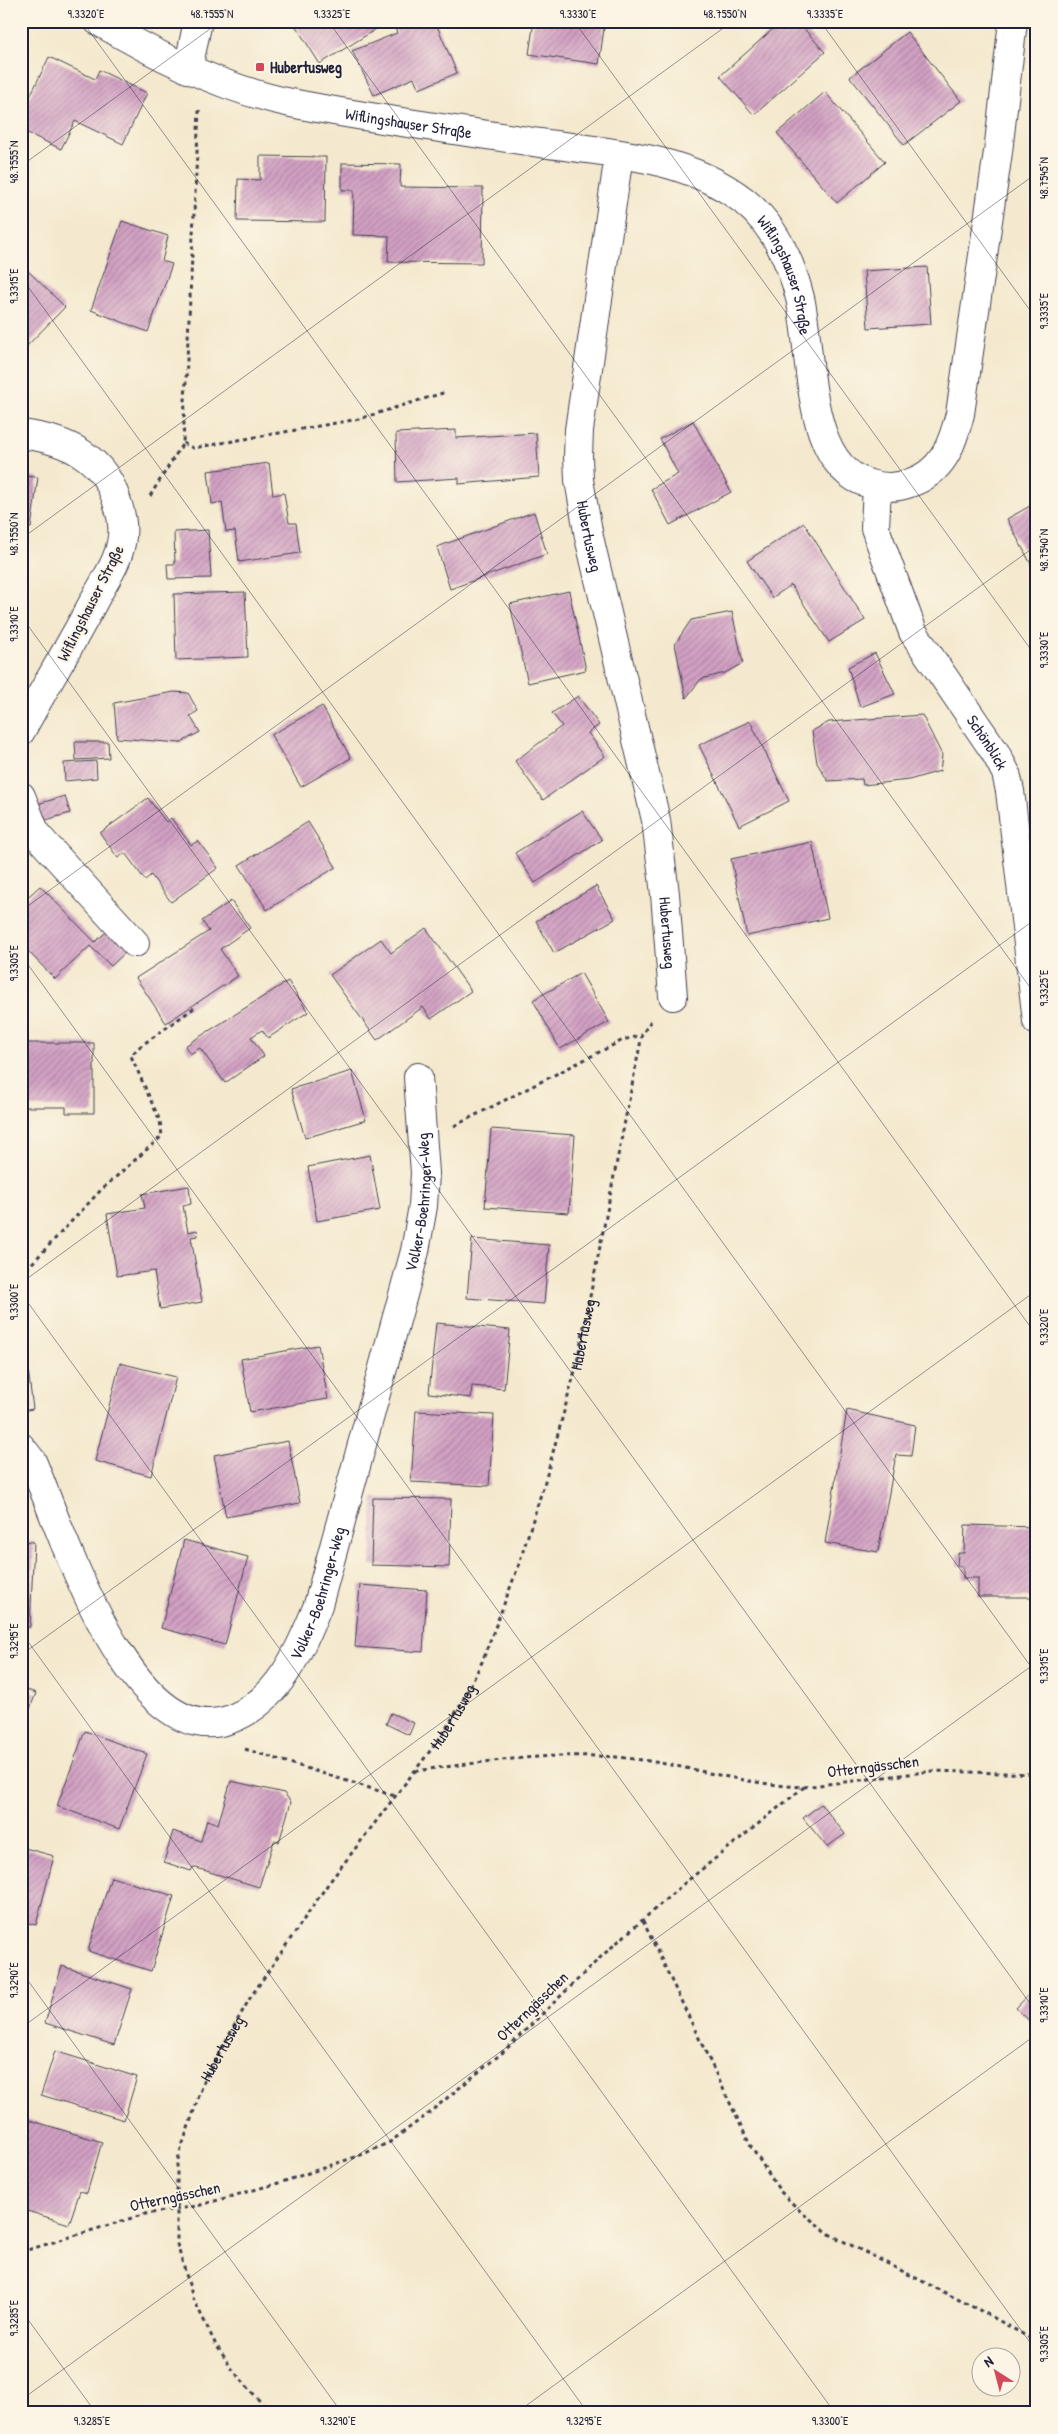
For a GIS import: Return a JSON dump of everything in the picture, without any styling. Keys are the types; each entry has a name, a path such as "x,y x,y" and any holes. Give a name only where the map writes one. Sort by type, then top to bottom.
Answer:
{"street":[{"name":"Wiflingshauser Straße","path":"98,21 195,71 268,97 306,106 418,125 619,155 683,169 722,186 747,204 768,228 790,265 799,297 817,410 826,443 842,469 857,479 877,486 906,485 932,472 947,454 954,437 960,414 997,161 1013,21"},
{"path":"195,71 198,21"},
{"name":"Hubertusweg","path":"619,155 589,361 578,456 583,508 592,554 656,820 665,894 673,996"},
{"name":"Wiflingshauser Straße","path":"21,434 59,442 88,458 109,481 121,514 122,534 118,554 77,634 21,731"},
{"name":"Schönblick","path":"877,486 875,528 913,632 987,739 1002,764 1008,782 1037,1021"},
{"path":"21,796 36,834 135,943"},
{"name":"Volker-Boehringer-Weg","path":"21,1447 32,1461 96,1614 114,1646 140,1681 164,1706 185,1719 197,1723 218,1723 242,1715 253,1707 279,1682 296,1655 318,1605 415,1251 424,1191 423,1137 418,1077"}],"path":[{"path":"121,514 150,497 183,443 192,225 195,71"},
{"path":"183,443 192,448 359,419 446,392"},
{"name":"Hubertusweg","path":"270,2413 232,2369 215,2342 193,2298 177,2244 177,2164 198,2097 212,2063 250,1998 296,1929 395,1796 416,1771 460,1706 482,1662 518,1567 546,1478 574,1377 594,1286 642,1035 649,1022 673,996"},
{"path":"21,1275 100,1191 162,1136 160,1121 131,1056 138,1048 194,1008"},
{"path":"423,1137 445,1130 623,1040 642,1035"},
{"path":"218,1723 231,1744 395,1796"},
{"path":"416,1771 569,1755 643,1760 766,1784 804,1787"},
{"name":"Otterngässchen","path":"21,2252 145,2214 211,2203 282,2182 361,2155 390,2142 418,2122 503,2052 604,1954 705,1865 804,1787 933,1771 1037,1774"},
{"path":"643,1921 751,2147 771,2179 789,2201 831,2235 987,2314 1037,2342"}],"building":[{"path":"300,21 389,21 320,64 295,25"},
{"path":"392,21 435,21 457,73 419,89 414,78 374,95 352,51 397,33"},
{"path":"534,21 605,21 599,64 529,54"},
{"path":"782,21 797,21 825,52 754,115 720,76"},
{"path":"907,32 961,101 904,145 850,77"},
{"path":"49,57 95,79 99,70 147,93 123,144 75,121 61,149 21,130 21,115"},
{"path":"825,92 885,162 837,203 777,133"},
{"path":"260,156 326,157 325,222 237,221 238,179 260,180"},
{"path":"342,163 401,164 400,187 483,188 482,263 388,262 389,236 353,235 354,190 342,190"},
{"path":"122,221 168,236 162,261 172,264 148,332 91,310"},
{"path":"21,264 65,307 21,352"},
{"path":"927,267 931,324 868,328 864,271"},
{"path":"693,421 731,492 670,525 651,489 678,474 660,439"},
{"path":"456,430 456,438 536,433 539,477 459,484 459,478 397,482 396,433"},
{"path":"269,463 273,495 284,493 289,523 296,523 300,553 239,562 235,531 226,532 222,502 212,504 208,471"},
{"path":"21,476 38,477 31,528 21,527"},
{"path":"1037,502 1037,563 1032,566 1007,519"},
{"path":"534,512 547,554 450,589 437,547"},
{"path":"804,523 865,620 829,642 791,585 772,598 747,561"},
{"path":"208,530 211,578 168,579 167,564 175,564 174,532"},
{"path":"569,591 586,670 528,683 510,604"},
{"path":"245,592 248,657 176,660 174,594"},
{"path":"732,612 743,663 725,673 701,679 686,698 675,644 691,620"},
{"path":"875,653 895,694 860,707 848,667"},
{"path":"174,692 188,693 198,711 190,716 200,732 180,743 117,738 114,703"},
{"path":"578,696 599,725 588,733 605,756 543,800 515,761 562,726 552,713"},
{"path":"322,706 351,758 301,787 271,735"},
{"path":"922,715 942,755 940,771 909,780 863,785 862,779 828,781 817,763 812,731 829,722"},
{"path":"750,721 789,801 739,826 699,745"},
{"path":"75,742 108,742 109,758 76,760"},
{"path":"96,761 97,778 65,781 64,763"},
{"path":"65,796 70,813 39,822 34,805"},
{"path":"148,798 166,822 171,818 191,845 198,841 218,868 171,902 151,875 145,880 125,853 118,858 100,833"},
{"path":"582,811 602,840 535,883 515,853"},
{"path":"308,822 336,867 267,910 239,865"},
{"path":"812,842 828,918 747,936 731,859"},
{"path":"40,886 95,942 112,927 131,947 111,966 90,946 55,979 23,946 26,943 21,938 21,903"},
{"path":"596,886 615,919 554,953 536,921"},
{"path":"231,901 250,928 220,949 238,976 166,1023 136,978 209,931 202,921"},
{"path":"426,928 471,991 431,1019 423,1007 377,1040 330,975 381,939 391,953"},
{"path":"581,973 609,1022 560,1049 533,1000"},
{"path":"288,981 308,1012 268,1038 262,1030 251,1037 264,1056 225,1083 200,1048 190,1054 185,1046"},
{"path":"21,1043 94,1043 94,1113 66,1113 66,1107 21,1107"},
{"path":"352,1071 366,1120 305,1138 291,1089"},
{"path":"491,1129 575,1135 569,1213 485,1207"},
{"path":"370,1155 380,1210 317,1221 308,1167"},
{"path":"189,1186 191,1204 183,1206 188,1232 197,1230 198,1236 191,1237 202,1302 160,1309 154,1271 117,1276 107,1214 145,1208 142,1194"},
{"path":"472,1239 549,1245 544,1304 467,1298"},
{"path":"436,1323 510,1330 504,1389 472,1386 471,1398 429,1393"},
{"path":"318,1345 328,1399 250,1412 241,1359"},
{"path":"120,1363 176,1377 151,1476 95,1461"},
{"path":"28,1369 33,1409 21,1411 21,1370"},
{"path":"1032,1388 1037,1388 1037,1424 1034,1424"},
{"path":"847,1410 915,1425 911,1456 896,1455 878,1552 825,1543"},
{"path":"416,1411 494,1415 489,1486 411,1482"},
{"path":"288,1441 300,1503 226,1517 214,1455"},
{"path":"373,1498 451,1499 449,1567 371,1565"},
{"path":"965,1525 1035,1527 1033,1597 978,1597 978,1578 963,1578 963,1566 957,1566 958,1553 964,1553"},
{"path":"184,1540 248,1557 225,1645 161,1628"},
{"path":"21,1541 34,1542 30,1627 21,1627"},
{"path":"360,1585 427,1590 423,1652 355,1647"},
{"path":"21,1688 36,1693 21,1732"},
{"path":"391,1713 414,1723 409,1735 386,1724"},
{"path":"85,1731 147,1754 119,1829 57,1806"},
{"path":"231,1781 284,1793 291,1802 279,1842 274,1841 259,1887 193,1867 191,1871 164,1862 173,1831 201,1841 207,1820 218,1824"},
{"path":"821,1804 845,1834 827,1847 803,1818"},
{"path":"21,1847 54,1856 36,1925 21,1921"},
{"path":"111,1877 174,1896 151,1971 88,1951"},
{"path":"62,1966 132,1989 114,2045 45,2023"},
{"path":"1037,1986 1037,2028 1016,2008"},
{"path":"55,2051 137,2077 124,2120 41,2095"},
{"path":"26,2119 102,2142 87,2193 80,2191 69,2224 21,2209 21,2134"}],"place":[{"name":"Hubertusweg","path":"260,67"}]}
